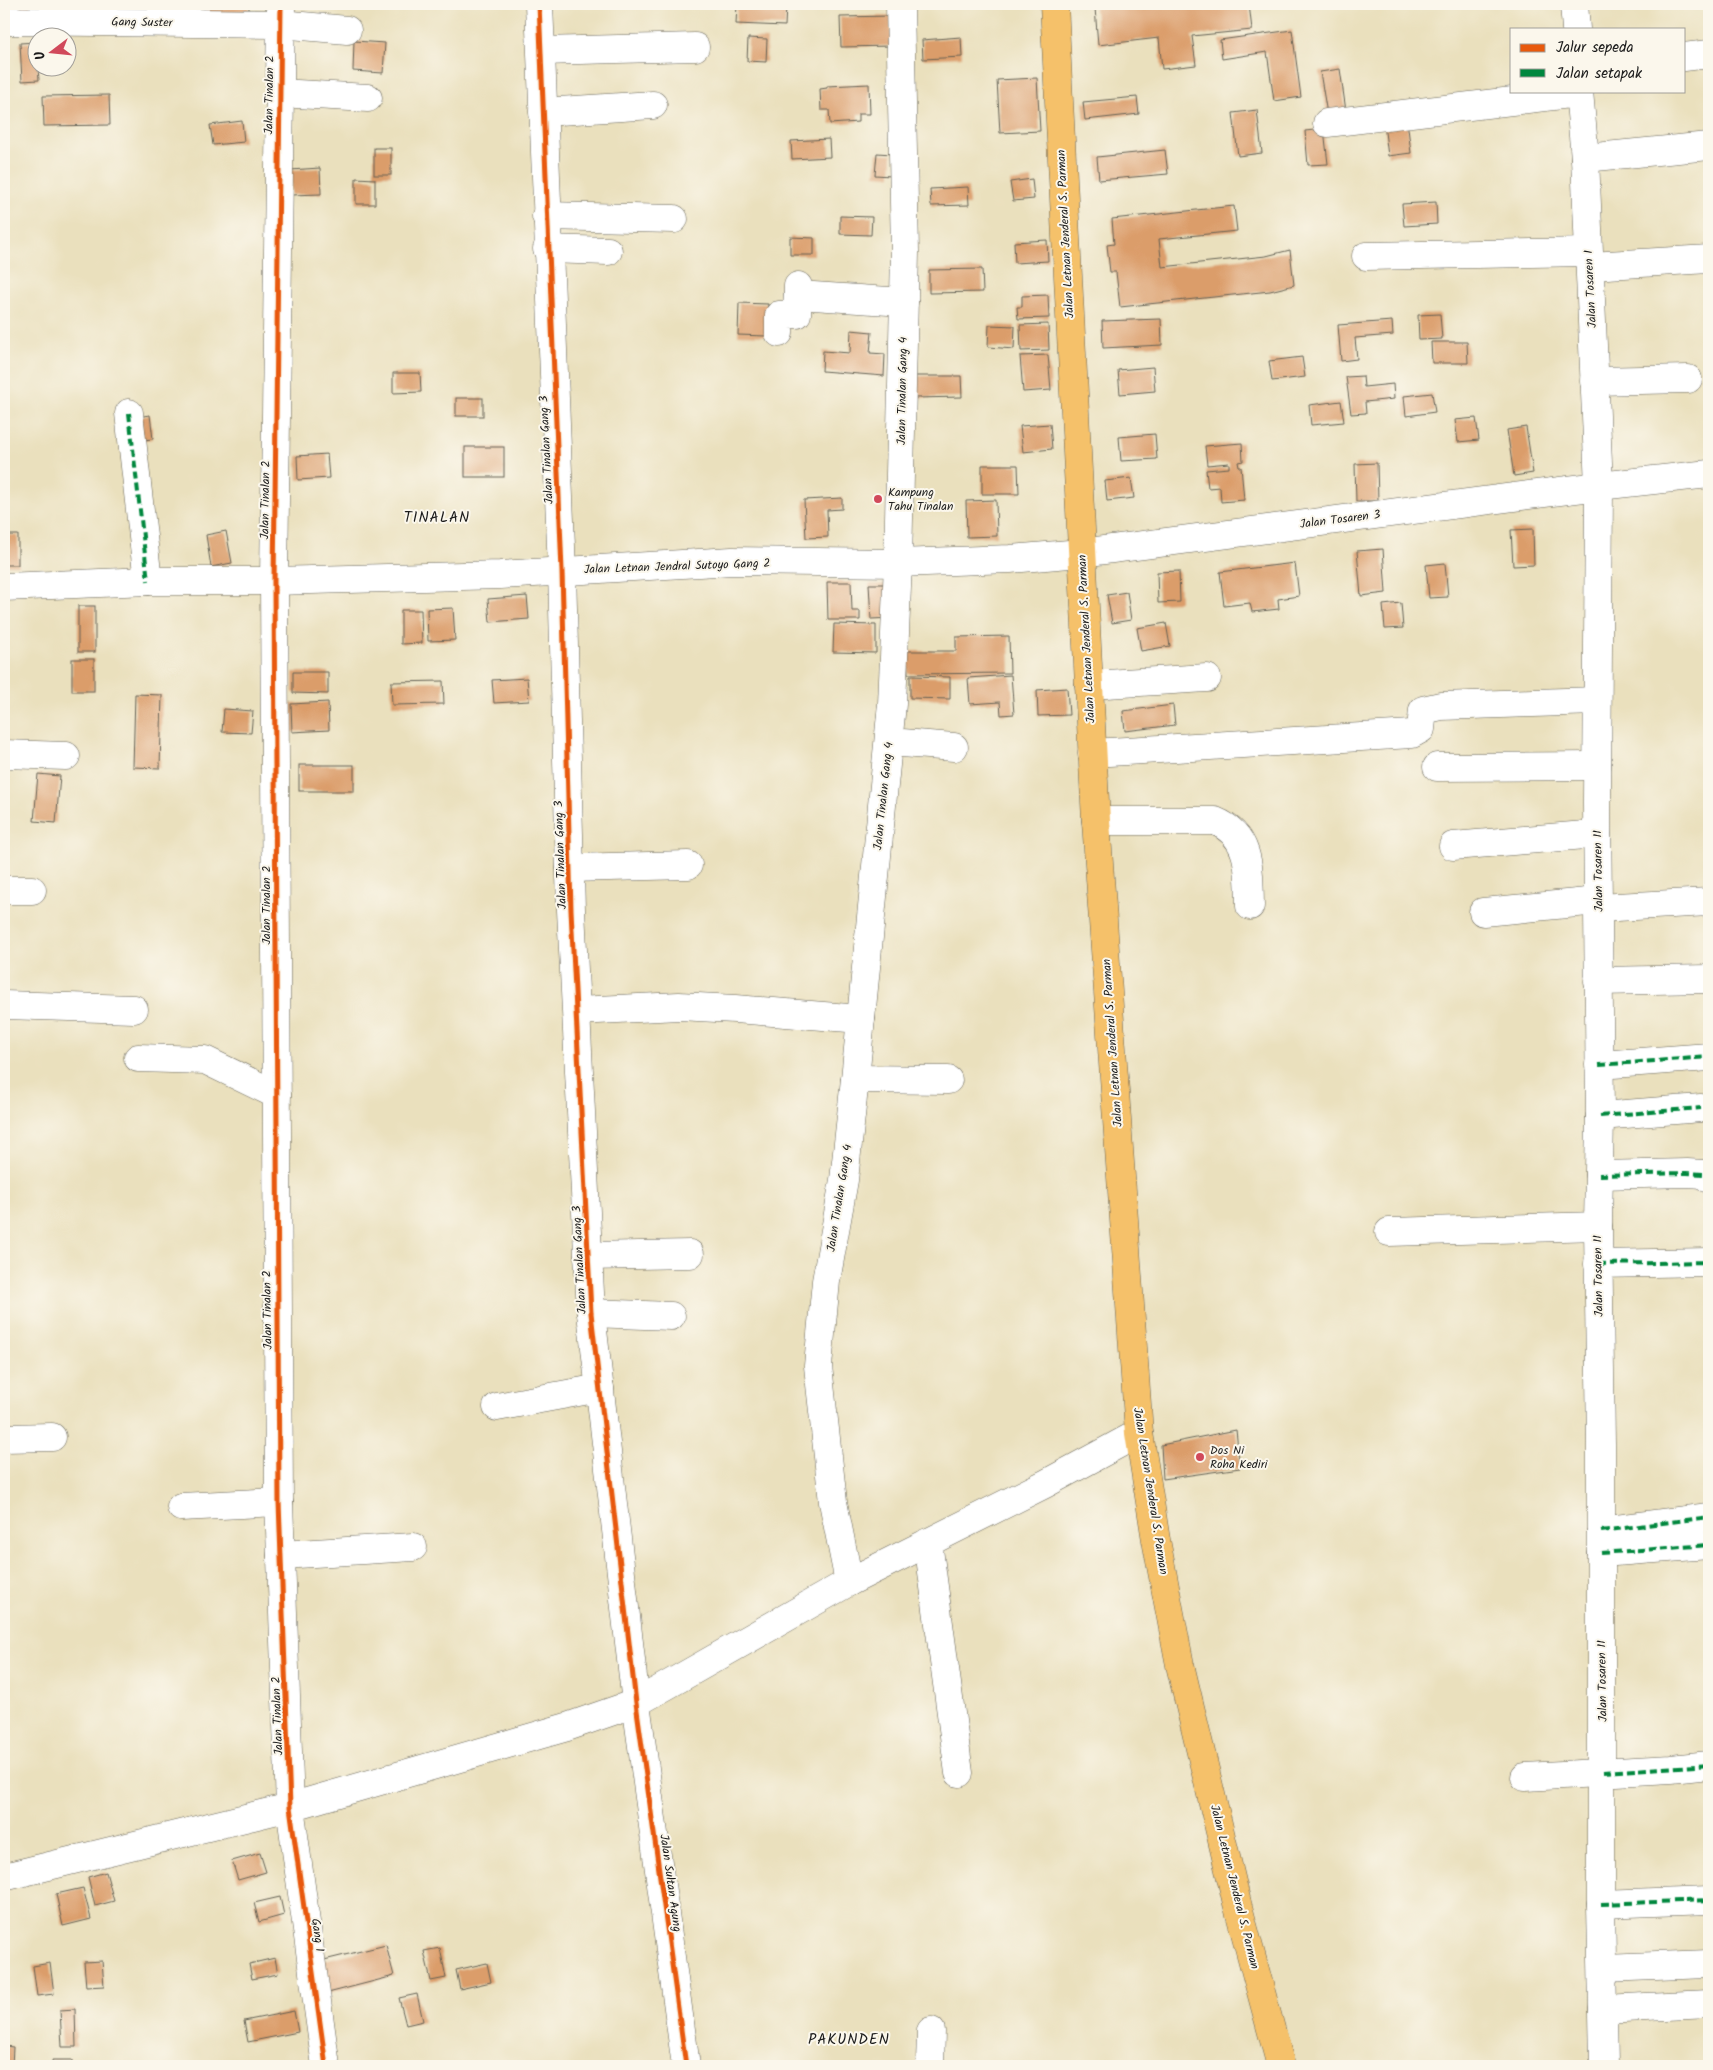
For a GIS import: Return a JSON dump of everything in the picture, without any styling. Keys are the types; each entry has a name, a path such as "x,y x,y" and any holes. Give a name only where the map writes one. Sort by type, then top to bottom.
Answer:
{"main road":[{"name":"Jalan Letnan Jenderal S. Parman","path":"1054,4 1096,821 1139,1433 1156,1540 1180,1665 1237,1903 1281,2066"}],"street":[{"name":"Jalan Tinalan Gang 3","path":"539,4 546,216 562,571 570,868 591,1313 636,1703"},
{"name":"Jalan Tinalan Gang 4","path":"849,1582 833,1502 818,1366 826,1280 844,1180 889,742 898,563 905,252 900,4"},
{"path":"1574,4 1576,28"},
{"name":"Gang Suster","path":"4,21 280,14 347,30"},
{"name":"Jalan Tinalan 2","path":"280,14 274,581 276,1260 279,1502 290,1807"},
{"path":"542,51 695,47"},
{"path":"1686,58 1709,54"},
{"path":"1327,123 1579,92"},
{"name":"Jalan Tosaren I","path":"1579,92 1585,158 1598,486"},
{"path":"279,93 368,98"},
{"path":"543,112 653,105"},
{"path":"1585,158 1709,146"},
{"path":"546,216 674,219"},
{"path":"548,248 608,251"},
{"path":"1366,256 1709,259"},
{"path":"779,333 779,315 797,314 798,290 904,302"},
{"path":"1594,381 1688,379"},
{"path":"129,413 148,581"},
{"name":"Jalan Tosaren 3","path":"1081,553 1598,486 1709,474"},
{"name":"Jalan Tosaren II","path":"1598,486 1597,834 1600,1116 1598,1264 1603,1772 1601,1904 1604,2066"},
{"name":"Jalan Letnan Jendral Sutoyo Gang 2","path":"4,587 148,581 274,581 500,575 732,560 898,563 1010,559 1081,553"},
{"path":"1089,686 1207,678"},
{"path":"1092,753 1412,734 1421,729 1423,710 1434,707 1598,701"},
{"path":"889,742 954,747"},
{"path":"4,754 66,756"},
{"path":"1437,767 1597,766"},
{"path":"1096,821 1215,821 1228,826 1239,840 1248,862 1250,906"},
{"path":"1453,846 1597,834"},
{"path":"570,868 688,865"},
{"path":"4,890 32,890"},
{"path":"1483,912 1598,905 1709,902"},
{"path":"1598,981 1709,979"},
{"path":"4,1005 134,1010"},
{"path":"577,1011 680,1006 735,1008 861,1019"},
{"path":"1599,1065 1709,1057"},
{"path":"138,1058 205,1060 277,1095"},
{"path":"855,1079 948,1080"},
{"path":"1600,1116 1701,1108"},
{"path":"1599,1175 1687,1173 1704,1174 1709,1178"},
{"path":"1388,1232 1598,1226"},
{"path":"588,1256 690,1254"},
{"path":"1598,1264 1709,1262"},
{"path":"591,1313 671,1316"},
{"path":"497,1408 600,1388"},
{"path":"4,1877 290,1807 567,1727 636,1703 849,1582 1045,1484 1139,1433"},
{"path":"4,1438 52,1437"},
{"path":"181,1507 279,1502"},
{"path":"1601,1542 1709,1517"},
{"path":"928,1542 959,1773"},
{"path":"1601,1542 1709,1544"},
{"path":"281,1555 413,1547"},
{"name":"Jalan Sultan Agung","path":"636,1703 686,2066"},
{"path":"1525,1777 1709,1765"},
{"name":"Gang 1","path":"290,1807 326,2066"},
{"path":"1601,1904 1709,1900"},
{"path":"1603,1968 1709,1964"},
{"path":"1603,2008 1709,2004"},
{"path":"930,2066 931,2031"}],"building":[{"path":"21,4 37,4 37,10 21,10"},
{"path":"55,4 80,4 80,11 55,10"},
{"path":"94,4 114,4 114,14 95,15"},
{"path":"204,4 249,4 249,16 204,16"},
{"path":"737,4 786,6 785,26 736,24"},
{"path":"1139,4 1249,4 1252,30 1192,36 1196,65 1162,69 1159,38 1098,45 1095,8"},
{"path":"891,16 892,46 841,47 840,17"},
{"path":"1292,30 1301,97 1274,101 1267,52 1222,59 1220,40"},
{"path":"961,37 962,57 923,59 922,40"},
{"path":"748,38 767,39 766,62 747,61"},
{"path":"354,41 385,43 383,73 353,71"},
{"path":"28,42 28,78 39,78 39,80 22,81 20,43"},
{"path":"1340,69 1346,111 1327,114 1320,72"},
{"path":"1037,78 1040,131 1000,133 997,80"},
{"path":"869,84 870,114 858,114 858,122 830,124 829,110 821,110 820,89 827,88 827,86"},
{"path":"109,95 110,125 44,126 43,96"},
{"path":"1137,97 1139,114 1085,120 1083,102"},
{"path":"1257,110 1262,153 1238,156 1233,113"},
{"path":"1407,120 1411,153 1388,156 1384,124"},
{"path":"242,121 244,142 213,145 210,125"},
{"path":"1324,129 1328,164 1308,165 1305,131"},
{"path":"829,139 830,157 792,159 791,141"},
{"path":"374,148 391,148 391,175 374,175"},
{"path":"1165,150 1168,174 1099,180 1097,157"},
{"path":"877,153 892,154 891,176 875,175"},
{"path":"320,168 321,194 291,195 290,170"},
{"path":"356,178 375,179 375,204 356,204"},
{"path":"1032,179 1034,199 1013,201 1010,182"},
{"path":"968,187 969,205 931,206 930,189"},
{"path":"1436,202 1437,224 1404,226 1402,204"},
{"path":"1234,206 1237,231 1159,239 1162,267 1266,256 1290,250 1294,285 1270,291 1120,307 1116,272 1110,272 1107,245 1114,244 1112,219"},
{"path":"840,216 872,217 871,235 840,234"},
{"path":"790,237 814,238 814,255 790,255"},
{"path":"1047,240 1048,261 1015,263 1014,242"},
{"path":"982,269 983,292 929,293 929,270"},
{"path":"1048,295 1049,318 1018,319 1017,307 1022,307 1022,296"},
{"path":"739,303 768,304 766,336 738,335"},
{"path":"1440,314 1442,339 1419,340 1418,315"},
{"path":"1161,319 1162,345 1103,348 1102,321"},
{"path":"1392,321 1393,335 1355,338 1357,359 1341,361 1338,325"},
{"path":"1048,324 1049,350 1021,351 1020,325"},
{"path":"989,325 1015,326 1014,349 988,347"},
{"path":"851,330 872,332 870,353 885,354 884,376 822,371 823,351 850,353"},
{"path":"1431,342 1467,342 1468,363 1432,363"},
{"path":"1048,355 1051,390 1023,392 1020,356"},
{"path":"1302,357 1305,377 1272,381 1269,361"},
{"path":"1153,367 1155,391 1120,394 1118,370"},
{"path":"393,373 420,373 421,392 393,393"},
{"path":"915,376 961,376 962,397 915,398"},
{"path":"1363,376 1364,387 1393,384 1394,399 1365,402 1366,413 1351,414 1346,377"},
{"path":"1432,393 1435,412 1406,416 1404,396"},
{"path":"456,398 483,398 483,416 456,416"},
{"path":"1341,401 1344,422 1311,425 1309,405"},
{"path":"150,415 153,439 133,441 130,418"},
{"path":"1476,418 1479,440 1458,442 1455,420"},
{"path":"1050,424 1052,449 1023,452 1020,426"},
{"path":"1526,427 1533,473 1514,476 1507,430"},
{"path":"1155,434 1157,459 1121,461 1119,437"},
{"path":"1242,443 1243,461 1238,462 1239,467 1241,467 1244,500 1221,502 1220,487 1208,488 1206,470 1229,468 1229,463 1207,465 1205,446"},
{"path":"465,447 504,447 504,477 465,477"},
{"path":"327,454 329,478 298,480 297,456"},
{"path":"1377,463 1378,501 1356,501 1355,464"},
{"path":"982,465 1018,465 1019,494 982,494"},
{"path":"1131,478 1134,498 1107,501 1105,481"},
{"path":"842,498 842,509 827,510 828,537 806,538 804,500"},
{"path":"996,500 997,536 967,537 966,501"},
{"path":"1533,529 1534,565 1513,566 1511,530"},
{"path":"226,531 232,563 211,567 206,535"},
{"path":"4,535 18,535 18,565 4,565"},
{"path":"1383,549 1386,593 1361,596 1357,551"},
{"path":"1295,563 1299,596 1278,599 1279,609 1252,612 1250,603 1224,606 1220,572"},
{"path":"1445,563 1448,597 1429,598 1426,565"},
{"path":"1179,571 1180,602 1158,603 1157,572"},
{"path":"827,582 851,582 852,611 860,611 860,620 828,620"},
{"path":"869,584 891,584 893,618 871,619"},
{"path":"1127,592 1131,620 1112,623 1107,595"},
{"path":"527,596 529,619 490,622 488,599"},
{"path":"1401,603 1403,628 1385,629 1383,605"},
{"path":"78,606 95,606 95,652 78,652"},
{"path":"453,608 455,640 428,641 427,609"},
{"path":"401,610 421,610 422,643 401,644"},
{"path":"4,614 6,614 8,644 4,644"},
{"path":"1166,623 1170,646 1141,651 1137,628"},
{"path":"834,624 876,625 876,653 833,652"},
{"path":"1009,636 1010,673 908,674 907,651 956,651 956,637"},
{"path":"72,659 94,659 94,691 72,691"},
{"path":"293,672 328,672 328,694 293,693"},
{"path":"1011,675 1014,714 1001,715 1000,702 970,704 968,678"},
{"path":"910,676 950,677 950,699 910,698"},
{"path":"527,678 529,701 494,703 492,680"},
{"path":"443,681 444,704 392,705 391,682"},
{"path":"1067,688 1069,715 1038,716 1037,690"},
{"path":"135,694 162,695 160,768 133,767"},
{"path":"328,702 329,730 292,732 291,704"},
{"path":"1173,705 1175,725 1125,731 1123,711"},
{"path":"224,709 253,711 251,733 222,732"},
{"path":"299,765 354,765 354,791 299,791"},
{"path":"38,774 60,776 56,823 34,821"},
{"name":"Dos Ni Roha Kediri","path":"1236,1430 1240,1468 1163,1479 1161,1445"},
{"path":"260,1853 266,1872 238,1880 232,1861"},
{"path":"106,1872 114,1901 95,1906 88,1877"},
{"path":"83,1888 91,1919 63,1926 56,1894"},
{"path":"280,1897 284,1915 259,1922 254,1903"},
{"path":"386,1945 394,1976 328,1993 320,1961"},
{"path":"440,1948 446,1978 431,1981 424,1951"},
{"path":"275,1958 278,1974 252,1979 249,1964"},
{"path":"102,1961 104,1986 86,1987 84,1962"},
{"path":"50,1963 54,1994 37,1996 33,1966"},
{"path":"487,1963 491,1982 460,1989 456,1970"},
{"path":"417,1994 423,2021 406,2025 399,1998"},
{"path":"75,2009 76,2047 62,2047 60,2010"},
{"path":"294,2011 298,2032 248,2042 244,2021"},
{"path":"4,2046 13,2047 12,2066 4,2066"},
{"path":"52,2060 72,2060 72,2066 53,2066"},
{"path":"293,2062 293,2066 277,2066 277,2065"}],"marked path":[{"path":"129,413 148,581"},
{"path":"1599,1065 1709,1057"},
{"path":"1600,1116 1701,1108"},
{"path":"1599,1175 1687,1173 1704,1174 1709,1179"},
{"path":"1598,1264 1709,1262"},
{"path":"1601,1531 1709,1517"},
{"path":"1601,1553 1709,1545"},
{"path":"1603,1772 1709,1765"},
{"path":"1601,1904 1709,1900"}],"cycle path":[{"path":"281,4 274,581 279,1502 290,1807 326,2066"},
{"path":"539,4 562,571 571,910 591,1313 636,1703 686,2066"}],"place":[{"name":"Kampung Tahu Tinalan","path":"878,499"},
{"name":"Dos Ni Roha Kediri","path":"1200,1457"}],"district":[{"name":"TINALAN","path":"437,517"},
{"name":"PAKUNDEN","path":"849,2039"}]}
